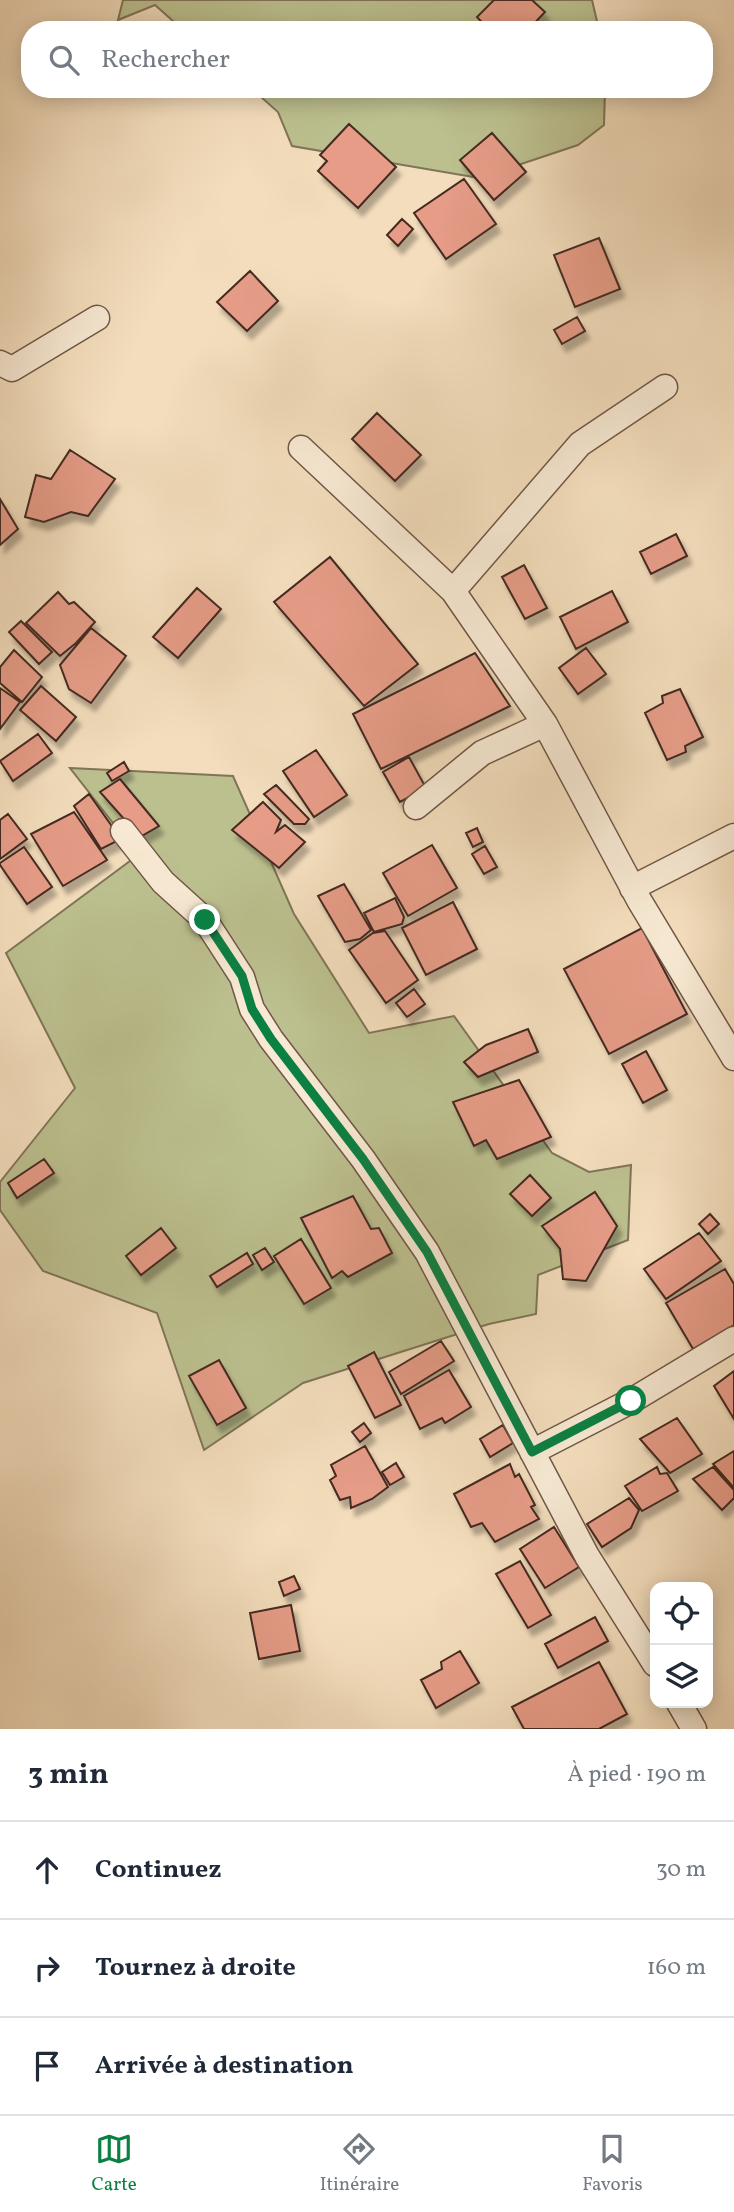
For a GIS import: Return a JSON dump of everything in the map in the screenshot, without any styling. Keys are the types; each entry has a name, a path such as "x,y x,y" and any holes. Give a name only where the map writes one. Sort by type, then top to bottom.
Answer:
{"street":[{"path":"0,363 12,369 97,318"},
{"path":"453,591 580,444 665,387"},
{"path":"301,448 453,591 545,724 632,888 734,1058"},
{"path":"416,807 482,753 545,724"},
{"path":"123,831 163,882 205,920 242,976 252,1009 271,1039 363,1159 427,1252 587,1556 650,1656"},
{"path":"632,888 734,836"},
{"path":"532,1452 631,1401 734,1339"},
{"path":"683,1708 694,1729"}],"green space":[{"path":"123,0 592,0 597,21 173,21 155,5 118,20"},
{"path":"262,98 605,98 604,125 578,145 479,178 292,146 278,112"},
{"path":"70,768 233,776 294,914 369,1033 454,1016 552,1153 589,1172 631,1165 628,1240 538,1275 536,1314 489,1324 303,1383 204,1450 157,1313 43,1271 0,1210 0,1182 75,1088 6,953 138,855"}],"building":[{"path":"494,0 532,0 545,12 536,21 481,21 477,17"},
{"path":"349,124 396,167 358,208 318,171 327,161 320,155"},
{"path":"492,133 526,172 494,200 460,160"},
{"path":"464,179 496,224 446,259 414,213"},
{"path":"402,219 413,229 398,246 387,235"},
{"path":"599,238 620,289 575,307 554,255"},
{"path":"250,271 278,301 247,331 217,302"},
{"path":"577,317 585,331 562,344 554,330"},
{"path":"377,413 421,455 395,481 352,439"},
{"path":"70,450 115,479 88,516 71,512 44,522 25,517 36,475 51,479"},
{"path":"0,499 18,529 0,545"},
{"path":"676,534 687,556 651,574 640,552"},
{"path":"330,557 418,664 364,706 274,602"},
{"path":"524,565 547,608 525,619 502,577"},
{"path":"197,588 221,609 178,658 153,637"},
{"path":"612,591 628,622 576,649 560,617"},
{"path":"58,592 69,604 74,602 95,622 60,656 26,623"},
{"path":"21,621 52,652 39,664 9,632"},
{"path":"91,628 126,656 91,703 69,689 60,665"},
{"path":"586,648 606,674 578,694 559,668"},
{"path":"14,650 42,677 22,702 0,683 0,667"},
{"path":"475,653 510,706 381,769 353,714"},
{"path":"41,686 76,717 56,741 20,710"},
{"path":"0,688 20,702 0,729"},
{"path":"680,689 703,737 685,746 686,752 667,760 645,713 663,703 662,696"},
{"path":"38,734 52,753 13,781 0,761"},
{"path":"316,750 347,795 314,817 283,771"},
{"path":"409,757 426,788 400,802 383,772"},
{"path":"124,762 129,771 112,781 107,773"},
{"path":"120,779 159,826 140,837 100,792"},
{"path":"276,785 309,819 305,824 294,824 264,794"},
{"path":"89,794 121,839 101,849 74,806"},
{"path":"263,802 281,820 276,832 285,825 305,842 279,868 232,830"},
{"path":"74,812 107,860 63,886 31,834"},
{"path":"8,814 27,839 0,859 0,820"},
{"path":"477,828 483,842 473,847 466,833"},
{"path":"432,845 457,888 408,916 383,873"},
{"path":"485,846 497,867 484,874 472,854"},
{"path":"24,847 52,887 27,904 0,865"},
{"path":"344,884 371,930 360,939 345,942 318,896"},
{"path":"395,898 404,917 402,924 374,932 364,913"},
{"path":"453,902 477,949 426,975 402,928"},
{"path":"642,928 687,1014 609,1054 564,969"},
{"path":"385,931 418,980 386,1003 349,950 373,933"},
{"path":"414,989 425,1004 407,1017 396,1003"},
{"path":"528,1029 538,1052 478,1077 464,1062 486,1045"},
{"path":"646,1051 667,1090 643,1103 622,1064"},
{"path":"519,1080 551,1137 497,1159 486,1140 474,1146 453,1102"},
{"path":"44,1159 54,1173 17,1198 8,1183"},
{"path":"530,1175 551,1198 532,1216 510,1194"},
{"path":"595,1192 617,1226 586,1281 563,1279 560,1249 542,1226"},
{"path":"353,1196 371,1229 379,1228 392,1253 348,1277 342,1271 332,1278 301,1218"},
{"path":"710,1214 719,1224 708,1234 699,1224"},
{"path":"161,1228 176,1248 141,1275 126,1256"},
{"path":"699,1233 721,1261 666,1299 644,1269"},
{"path":"301,1239 331,1288 304,1304 274,1256"},
{"path":"265,1248 274,1262 262,1270 253,1255"},
{"path":"247,1253 253,1264 217,1287 210,1276"},
{"path":"725,1269 734,1284 734,1325 693,1349 666,1303"},
{"path":"441,1341 454,1361 401,1394 389,1372"},
{"path":"374,1352 401,1405 375,1418 348,1366"},
{"path":"219,1360 246,1408 217,1425 189,1376"},
{"path":"449,1370 471,1407 445,1423 442,1418 420,1429 404,1396"},
{"path":"734,1371 734,1419 714,1386"},
{"path":"677,1418 702,1454 670,1473 640,1439"},
{"path":"364,1423 371,1433 360,1442 352,1432"},
{"path":"503,1425 513,1443 490,1457 480,1439"},
{"path":"365,1446 388,1487 372,1499 351,1508 350,1497 340,1500 330,1480 336,1476 331,1465"},
{"path":"734,1451 734,1488 713,1464"},
{"path":"396,1463 404,1477 390,1485 382,1472"},
{"path":"510,1464 515,1477 519,1474 535,1505 531,1507 539,1519 495,1542 482,1523 471,1527 454,1494"},
{"path":"657,1467 660,1474 667,1473 678,1491 642,1511 625,1486"},
{"path":"713,1467 734,1490 734,1498 722,1510 693,1479"},
{"path":"629,1498 639,1510 631,1528 602,1547 587,1524"},
{"path":"554,1527 579,1567 545,1588 520,1549"},
{"path":"520,1561 551,1615 528,1628 496,1574"},
{"path":"294,1576 300,1589 284,1596 279,1582"},
{"path":"291,1605 300,1651 259,1659 250,1613"},
{"path":"595,1617 608,1641 558,1668 545,1644"},
{"path":"460,1651 479,1683 436,1708 421,1680 442,1669 441,1662"},
{"path":"599,1662 627,1714 599,1729 524,1729 512,1707"}],"route":[{"path":"205,920 242,976 252,1009 271,1039 363,1159 427,1252 532,1452 631,1401"}]}
